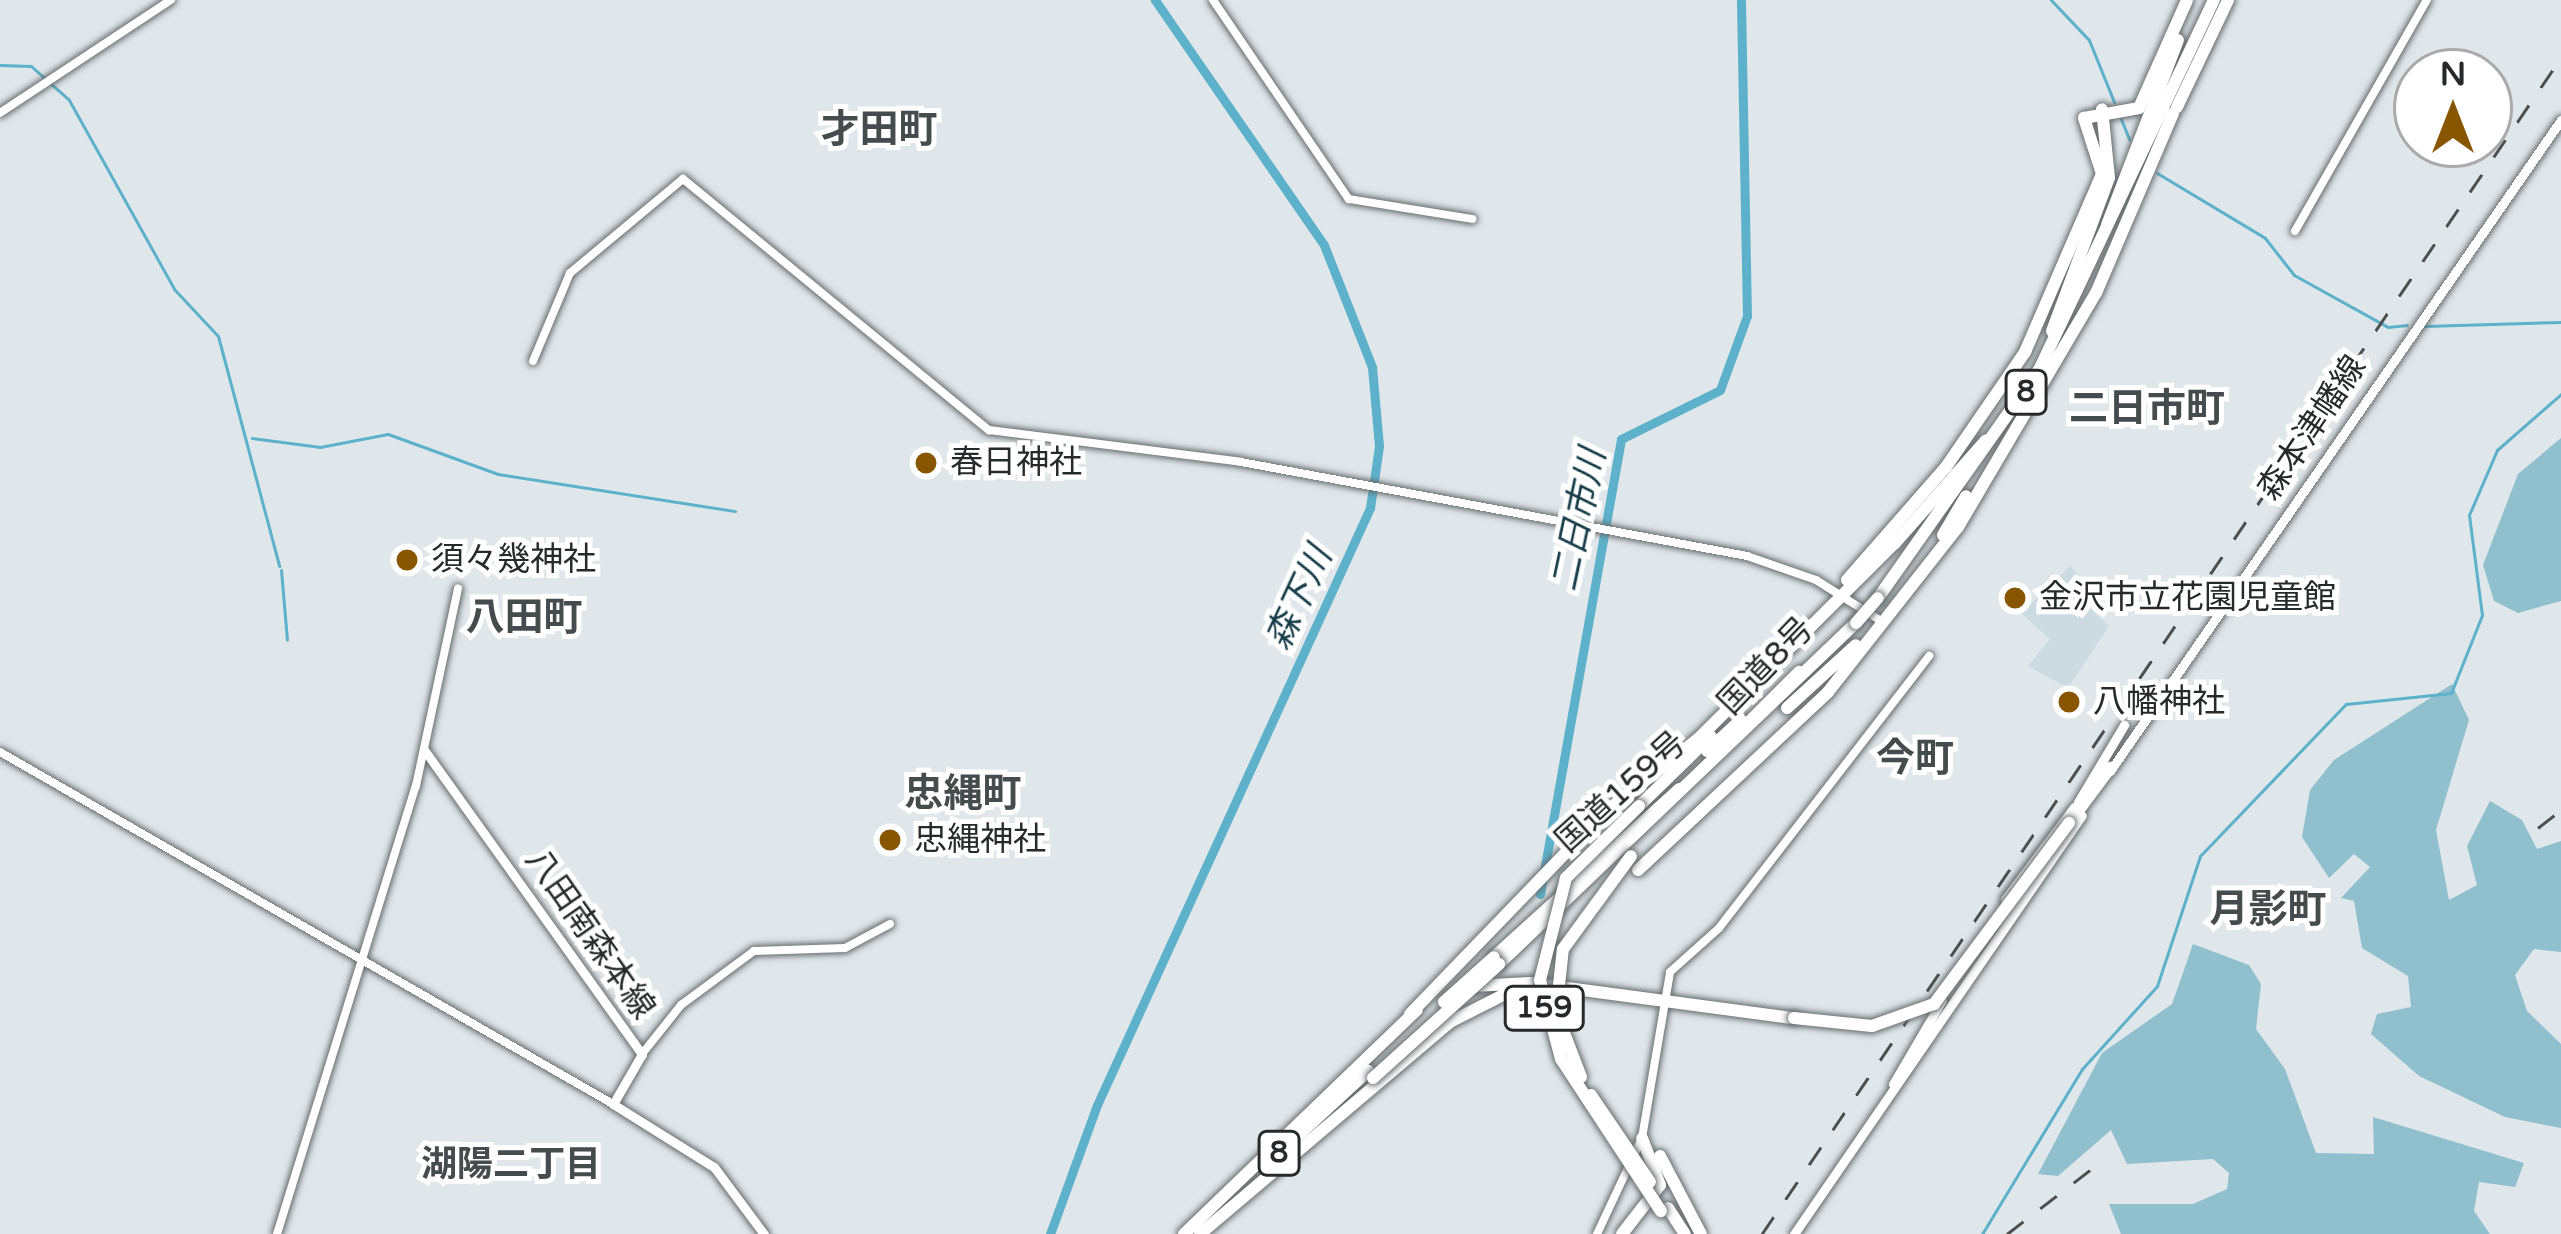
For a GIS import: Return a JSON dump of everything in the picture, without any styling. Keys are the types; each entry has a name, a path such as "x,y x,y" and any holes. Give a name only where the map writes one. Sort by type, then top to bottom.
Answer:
{"highway":[{"path":"1840,595 2025,352 2102,174 2083,123 2107,108 2143,104 2191,0"},
{"path":"2108,225 2191,0"},
{"name":"国道8号","path":"1986,447 2108,225 2210,0"},
{"name":"国道8号","path":"1698,783 1853,621 1986,447 2097,264 2210,0"},
{"path":"2097,264 2228,0"},
{"path":"2052,332 2109,178 2107,108"},
{"path":"1639,870 1828,692 1918,570 2058,366 2173,113"},
{"path":"1918,570 1986,447"},
{"path":"1410,1014 1787,648 1986,447"},
{"name":"国道8号","path":"1186,1234 1622,852 1853,621"},
{"name":"8","path":"1712,770 1874,626"},
{"path":"1639,806 1787,648"},
{"name":"国道159号","path":"1685,1234 1561,1059 1540,980 1566,878 1639,806 1797,675"},
{"name":"8","path":"1186,1234 1410,1014 1472,986 1564,988 1872,1026 1934,1004 2110,769"},
{"name":"国道159号","path":"1676,1234 1582,1081 1556,1012 1568,935 1622,852 1698,783"},
{"name":"8","path":"1199,1234 1463,1012 1499,992 1564,988"},
{"name":"国道8号","path":"1199,1234 1370,1074"},
{"path":"1622,1234 1660,1184 1642,1138"},
{"path":"1642,1138 1701,1234"}],"main road":[{"name":"森本津幡線","path":"1794,1234 2561,120"},
{"path":"2078,802 2124,725"},
{"name":"八田南森本線","path":"424,751 642,1054 613,1104"},
{"name":"森本津幡線","path":"1868,1128 1972,946 2078,802 2110,769"},
{"path":"613,1104 714,1167 764,1234"}],"street":[{"path":"0,113 171,0"},
{"path":"1214,0 1349,199 1472,219"},
{"path":"2295,231 2428,0"},
{"path":"533,361 570,273 676,178 731,210 989,430 1400,489 1786,567 1840,595 1874,626"},
{"path":"277,1234 424,751 458,588"},
{"path":"1597,1234 1642,1138 1660,1001 1670,972 1719,928 1929,656"},
{"path":"0,752 613,1104"},
{"path":"642,1054 681,1005 754,950 844,948 890,924"}],"shaded area":[{"path":"2561,438 2561,601 2518,613 2494,601 2483,565 2518,474"},
{"path":"2070,566 2092,591 2083,602 2109,626 2068,688 2028,666 2050,639 2021,613"},
{"path":"2452,684 2469,720 2436,830 2449,900 2477,885 2467,846 2490,801 2522,820 2537,849 2561,841 2561,952 2534,949 2515,975 2527,1011 2561,1044 2561,1128 2505,1117 2419,1076 2371,1034 2377,1014 2411,1007 2408,976 2362,948 2354,901 2341,898 2370,867 2354,854 2329,878 2302,837 2310,790 2334,760"},
{"path":"2193,944 2249,965 2261,984 2256,1029 2285,1069 2316,1153 2374,1154 2373,1117 2524,1163 2515,1187 2479,1182 2474,1211 2490,1234 2121,1234 2109,1204 2193,1204 2227,1189 2229,1173 2213,1159 2127,1164 2111,1130 2058,1176 2038,1174 2102,1053 2172,1004"}],"waterway":[{"name":"森下川","path":"1050,1234 1097,1105 1370,508 1379,446 1372,367 1324,245 1155,0"},
{"name":"二日市川","path":"1540,894 1621,439 1720,390 1747,316 1741,0"},
{"path":"2051,0 2089,40 2114,102"},
{"path":"0,65 31,66 69,100 174,289 218,336 279,566"},
{"path":"2121,119 2129,139"},
{"path":"2157,173 2265,238 2294,275 2388,327 2407,325"},
{"path":"2425,326 2561,322"},
{"path":"1982,1234 2082,1069 2157,986 2200,856 2346,704 2451,693 2482,615 2469,515 2497,450 2561,394"},
{"path":"252,438 320,447 388,434 498,474 735,511"},
{"path":"281,570 287,640"}],"railway":[{"path":"1762,1234 2561,58"},
{"path":"2538,828 2561,810"},
{"path":"2007,1234 2107,1157"}],"place":[{"name":"春日神社","path":"926,463"},
{"name":"須々幾神社","path":"407,560"},
{"name":"金沢市立花園児童館","path":"2015,598"},
{"name":"八幡神社","path":"2069,702"},
{"name":"忠縄神社","path":"890,840"}],"district":[{"name":"才田町","path":"879,130"},
{"name":"二日市町","path":"2147,409"},
{"name":"八田町","path":"524,618"},
{"name":"今町","path":"1915,759"},
{"name":"忠縄町","path":"963,794"},
{"name":"月影町","path":"2268,910"},
{"name":"湖陽二丁目","path":"511,1165"}]}
